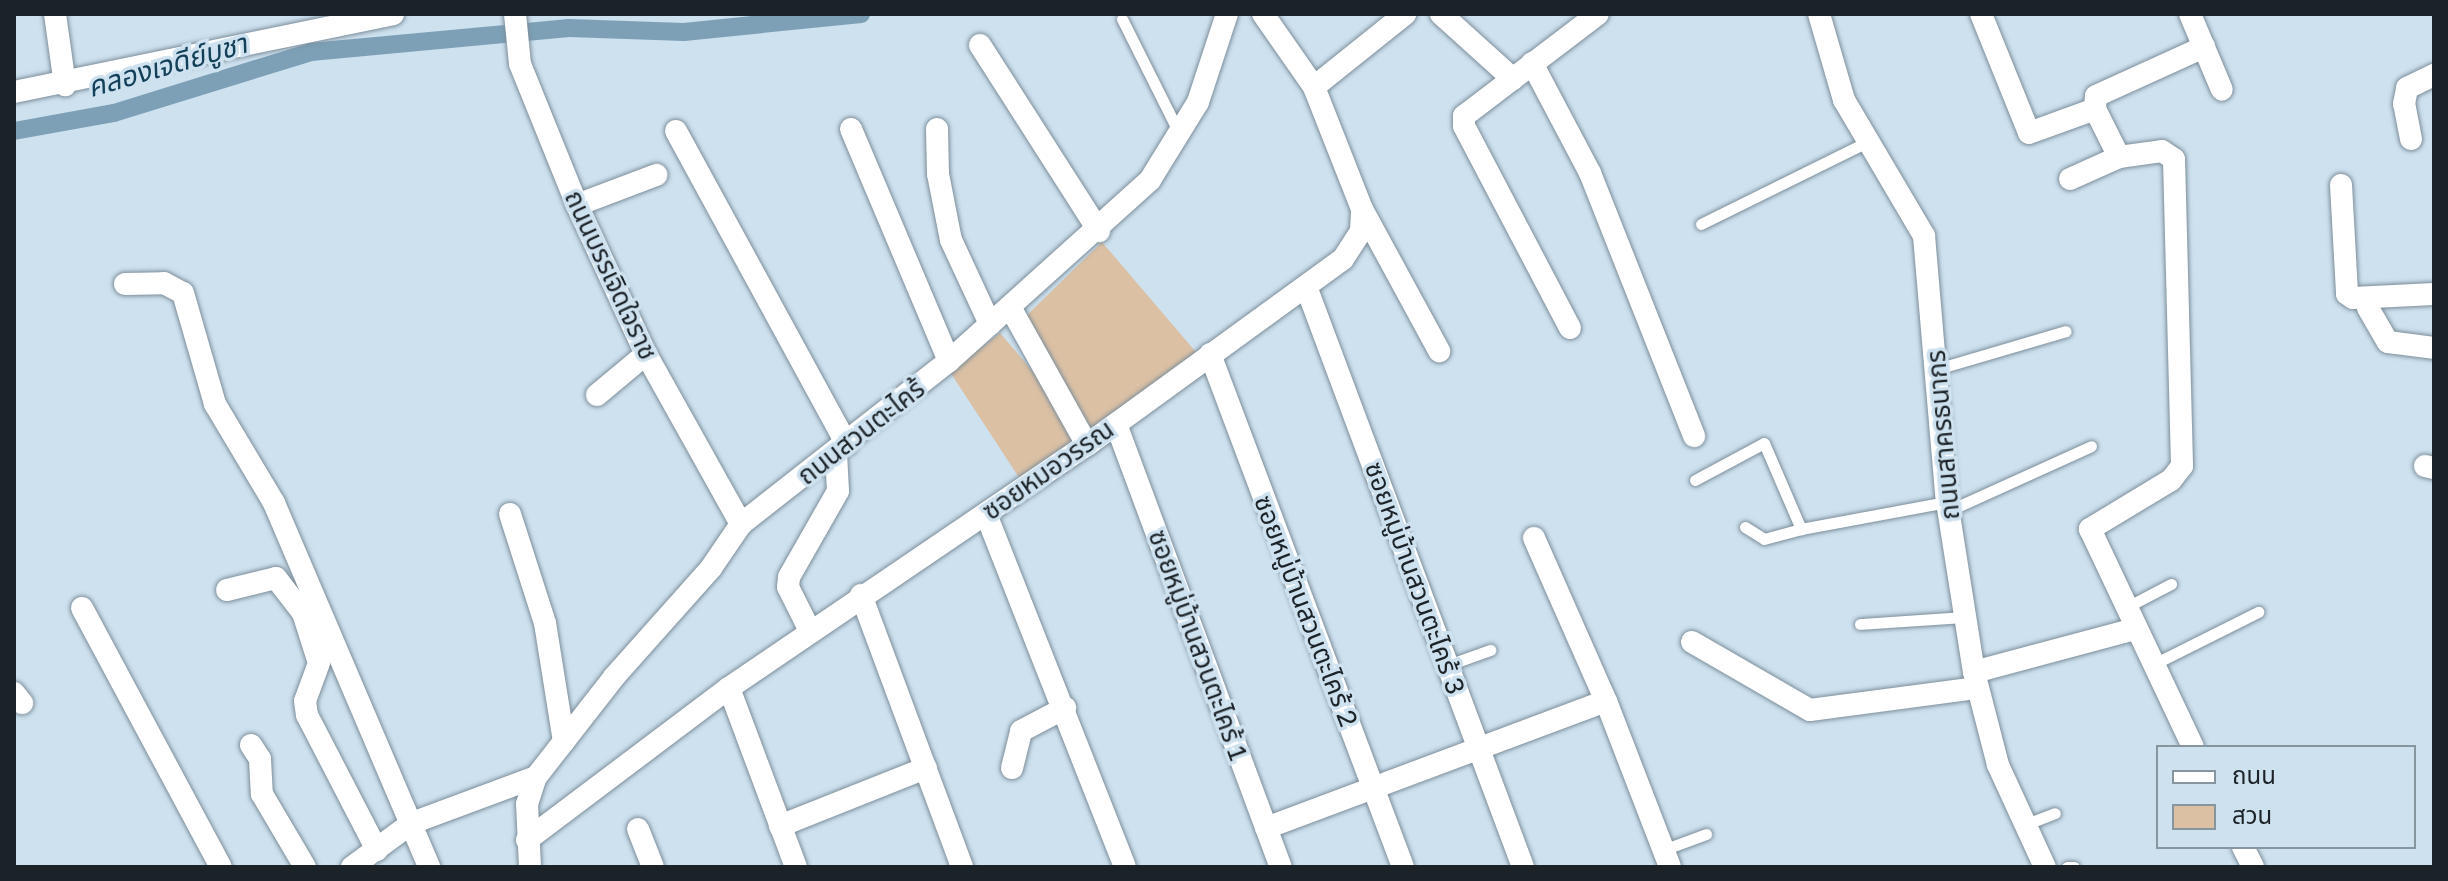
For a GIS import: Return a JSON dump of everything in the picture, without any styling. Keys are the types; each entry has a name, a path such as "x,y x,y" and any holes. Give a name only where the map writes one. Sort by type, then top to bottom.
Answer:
{"street":[{"path":"55,14 65,85"},
{"path":"14,92 65,85 393,14"},
{"name":"ถนนสวนตะไคร้","path":"530,867 527,804 536,777 711,568 741,524 842,449 949,361 1099,231 1150,180 1181,136 1220,46 1227,14"},
{"path":"1263,14 1314,87 1362,209 1439,351"},
{"path":"1314,87 1405,14"},
{"path":"1441,14 1513,79"},
{"path":"1570,328 1464,126 1464,116 1473,105 1513,79 1598,14"},
{"name":"ถนนสาครธนากร","path":"1819,14 1832,71 1924,236 1948,506 1976,680 1998,765 2045,867"},
{"path":"1981,14 2029,133 2095,109"},
{"path":"2190,14 2222,90"},
{"name":"ถนนบรรเจิดใจราช","path":"516,17 520,64 577,205 646,354 741,524"},
{"path":"980,45 1099,231"},
{"path":"2119,157 2095,109 2096,96 2204,47"},
{"path":"1532,63 1590,173 1694,436"},
{"path":"2411,139 2404,104 2407,88 2434,75"},
{"path":"851,129 949,361"},
{"path":"937,129 938,174 951,240 990,324"},
{"path":"676,131 842,449 838,491 789,577 788,587 810,631"},
{"path":"2070,179 2119,157 2162,151 2174,159 2184,450 2178,474 2090,529 2129,618 2192,745"},
{"path":"577,205 656,175"},
{"path":"2341,185 2347,294 2434,294"},
{"name":"ซอยหมอวรรณ","path":"527,840 729,688 861,595 1087,445 1210,354 1307,289 1354,246 1362,209"},
{"path":"125,284 164,283 183,293 215,404 274,503 316,624 412,823 429,867"},
{"name":"ซอยหมู่บ้านสวนตะไคร้ 3","path":"1307,289 1523,867"},
{"path":"1010,307 1087,445"},
{"path":"2368,308 2388,342 2434,348"},
{"path":"597,395 646,354"},
{"name":"ซอยหมู่บ้านสวนตะไคร้ 2","path":"1210,354 1403,867"},
{"name":"ซอยหมู่บ้านสวนตะไคร้ 1","path":"1116,424 1281,867"},
{"path":"510,514 545,623 564,741"},
{"path":"986,514 1065,708 1125,867"},
{"path":"1534,538 1606,701 1666,858"},
{"path":"227,590 276,578 316,624 319,663 305,701 307,715 377,850"},
{"path":"861,595 962,867"},
{"path":"82,608 221,867"},
{"path":"1692,642 1810,710 1976,680 2129,618"},
{"path":"729,688 796,867"},
{"path":"1266,828 1606,701"},
{"path":"1012,768 1021,731 1065,708"},
{"path":"251,745 260,759 262,794 305,867"},
{"path":"780,826 926,768"},
{"path":"352,867 412,823 536,777"},
{"path":"638,829 653,867"},
{"path":"2244,849 2253,867"}],"lane":[{"path":"1122,19 1181,136"},
{"path":"1701,224 1869,141"},
{"path":"1937,369 2066,331"},
{"path":"1695,480 1764,443 1801,529"},
{"path":"1745,527 1764,539 1801,529 1948,506 2091,446"},
{"path":"2129,618 2171,584"},
{"path":"2152,665 2258,612"},
{"path":"1860,624 1966,617"},
{"path":"1448,665 1490,650"},
{"path":"2024,825 2055,813"},
{"path":"1666,858 1706,834"},
{"path":"2067,867 2074,867"}],"green space":[{"path":"1102,242 1201,358 1022,482 950,372 1000,333 1085,432 1024,318"}],"waterway":[{"name":"คลองเจดีย์บูชา","path":"14,131 114,113 311,52 569,28 684,32 861,14"}]}
